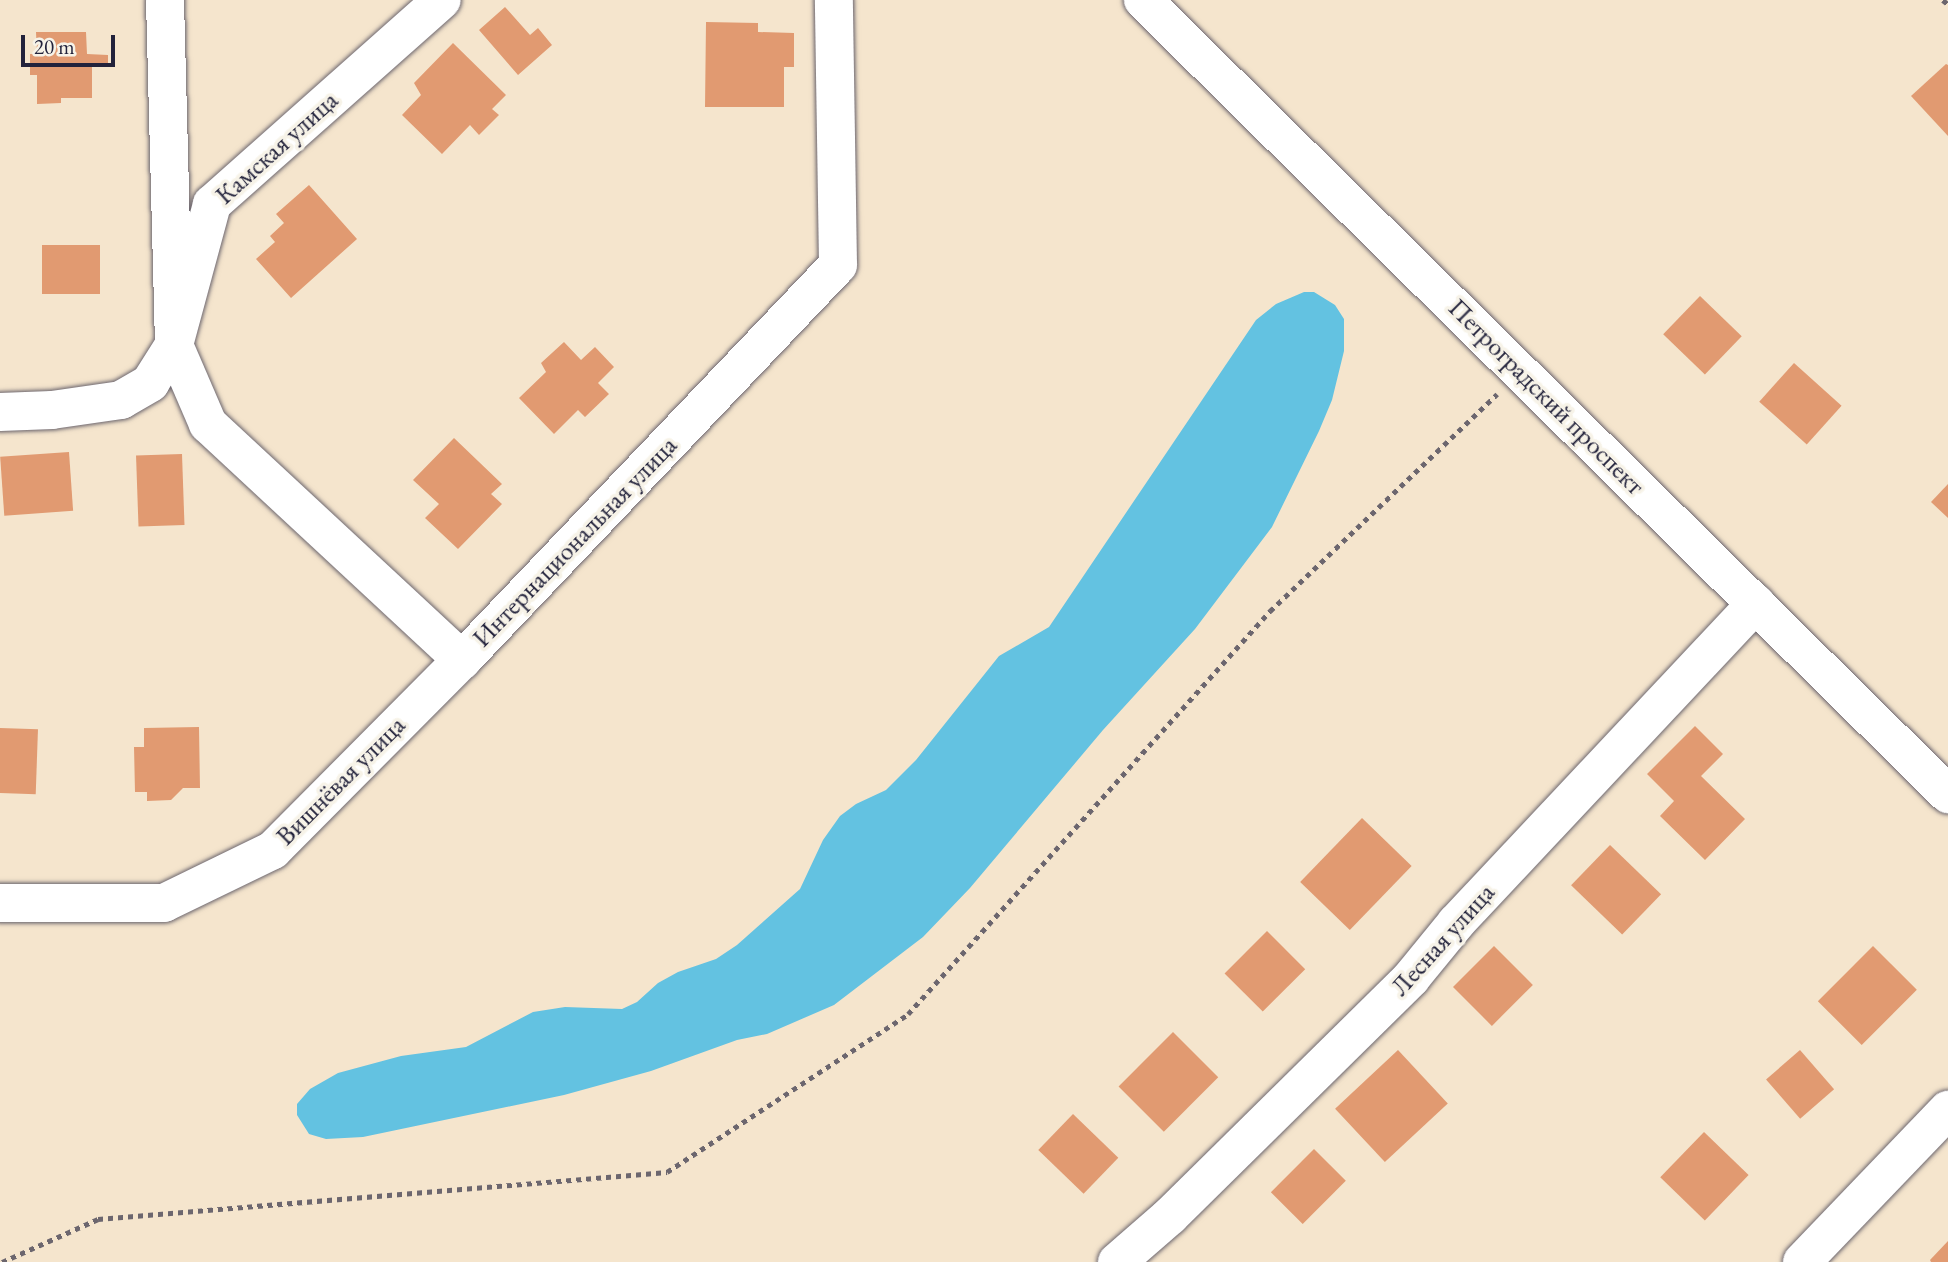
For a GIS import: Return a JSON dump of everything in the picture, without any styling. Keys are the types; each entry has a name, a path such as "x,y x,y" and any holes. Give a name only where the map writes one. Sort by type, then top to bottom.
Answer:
{"street":[{"name":"Интернациональная улица","path":"165,0 174,345 208,424 462,660 838,265 834,0"},
{"name":"Камская улица","path":"0,412 52,410 121,400 150,383 174,345 212,204 442,0"},
{"name":"Петроградский проспект","path":"1143,0 1948,794"},
{"name":"Лесная улица","path":"1117,1262 1170,1216 1411,978 1456,923 1756,604"},
{"name":"Вишнёвая улица","path":"0,903 164,903 273,850 462,660"},
{"path":"1802,1262 1948,1110"}],"path":[{"path":"1943,0 1948,4"},
{"path":"2,1262 98,1219 667,1172 908,1013 1270,611 1520,372"}],"water":[{"path":"1304,292 1314,292 1335,305 1344,319 1344,351 1332,400 1272,527 1195,629 1103,730 970,888 923,937 834,1005 767,1034 737,1040 651,1071 564,1095 363,1137 326,1139 309,1134 297,1115 297,1104 310,1089 338,1073 401,1056 466,1047 533,1012 565,1007 622,1009 637,1002 658,983 678,972 716,959 737,945 800,889 823,840 840,816 856,804 886,790 916,760 999,656 1049,627 1256,320 1276,304"}],"building":[{"path":"505,7 530,35 538,28 552,45 518,75 479,30"},
{"path":"706,22 758,23 758,32 794,33 794,67 784,67 784,107 705,107"},
{"path":"36,32 86,32 87,54 108,55 108,66 92,66 92,98 61,98 61,103 37,104 37,75 30,75 30,54 37,54"},
{"path":"453,43 506,95 492,109 499,115 479,135 470,125 442,154 402,115 421,95 414,83"},
{"path":"1948,65 1948,136 1911,96"},
{"path":"309,185 357,239 291,298 256,259 275,242 270,236 284,223 276,214"},
{"path":"42,245 100,245 100,294 42,294"},
{"path":"1700,296 1742,336 1705,374 1663,334"},
{"path":"564,342 581,360 595,347 614,367 598,383 609,394 585,417 578,410 554,434 519,398 546,372 541,363"},
{"path":"1794,363 1842,406 1807,444 1759,402"},
{"path":"454,438 502,484 491,494 502,504 458,549 425,518 439,504 413,480"},
{"path":"69,452 73,511 4,516 0,457"},
{"path":"182,454 184,525 139,527 136,456"},
{"path":"1948,484 1948,518 1931,502"},
{"path":"1695,726 1723,754 1701,776 1745,819 1705,860 1660,816 1674,801 1647,774"},
{"path":"199,727 200,788 183,788 171,800 147,801 147,792 135,792 134,747 144,747 144,728"},
{"path":"0,728 38,729 36,794 0,793"},
{"path":"1362,818 1412,866 1350,930 1300,882"},
{"path":"1610,845 1661,894 1622,935 1571,885"},
{"path":"1267,931 1305,969 1263,1012 1225,973"},
{"path":"1494,946 1533,985 1492,1026 1453,987"},
{"path":"1873,946 1917,990 1862,1045 1818,1001"},
{"path":"1173,1032 1218,1077 1164,1132 1119,1086"},
{"path":"1398,1050 1448,1103 1385,1162 1335,1109"},
{"path":"1800,1050 1834,1089 1800,1119 1766,1080"},
{"path":"1073,1114 1118,1158 1084,1194 1038,1150"},
{"path":"1704,1132 1749,1175 1705,1220 1660,1177"},
{"path":"1314,1149 1346,1181 1303,1224 1271,1192"},
{"path":"1948,1241 1948,1262 1931,1262 1930,1260"}]}
